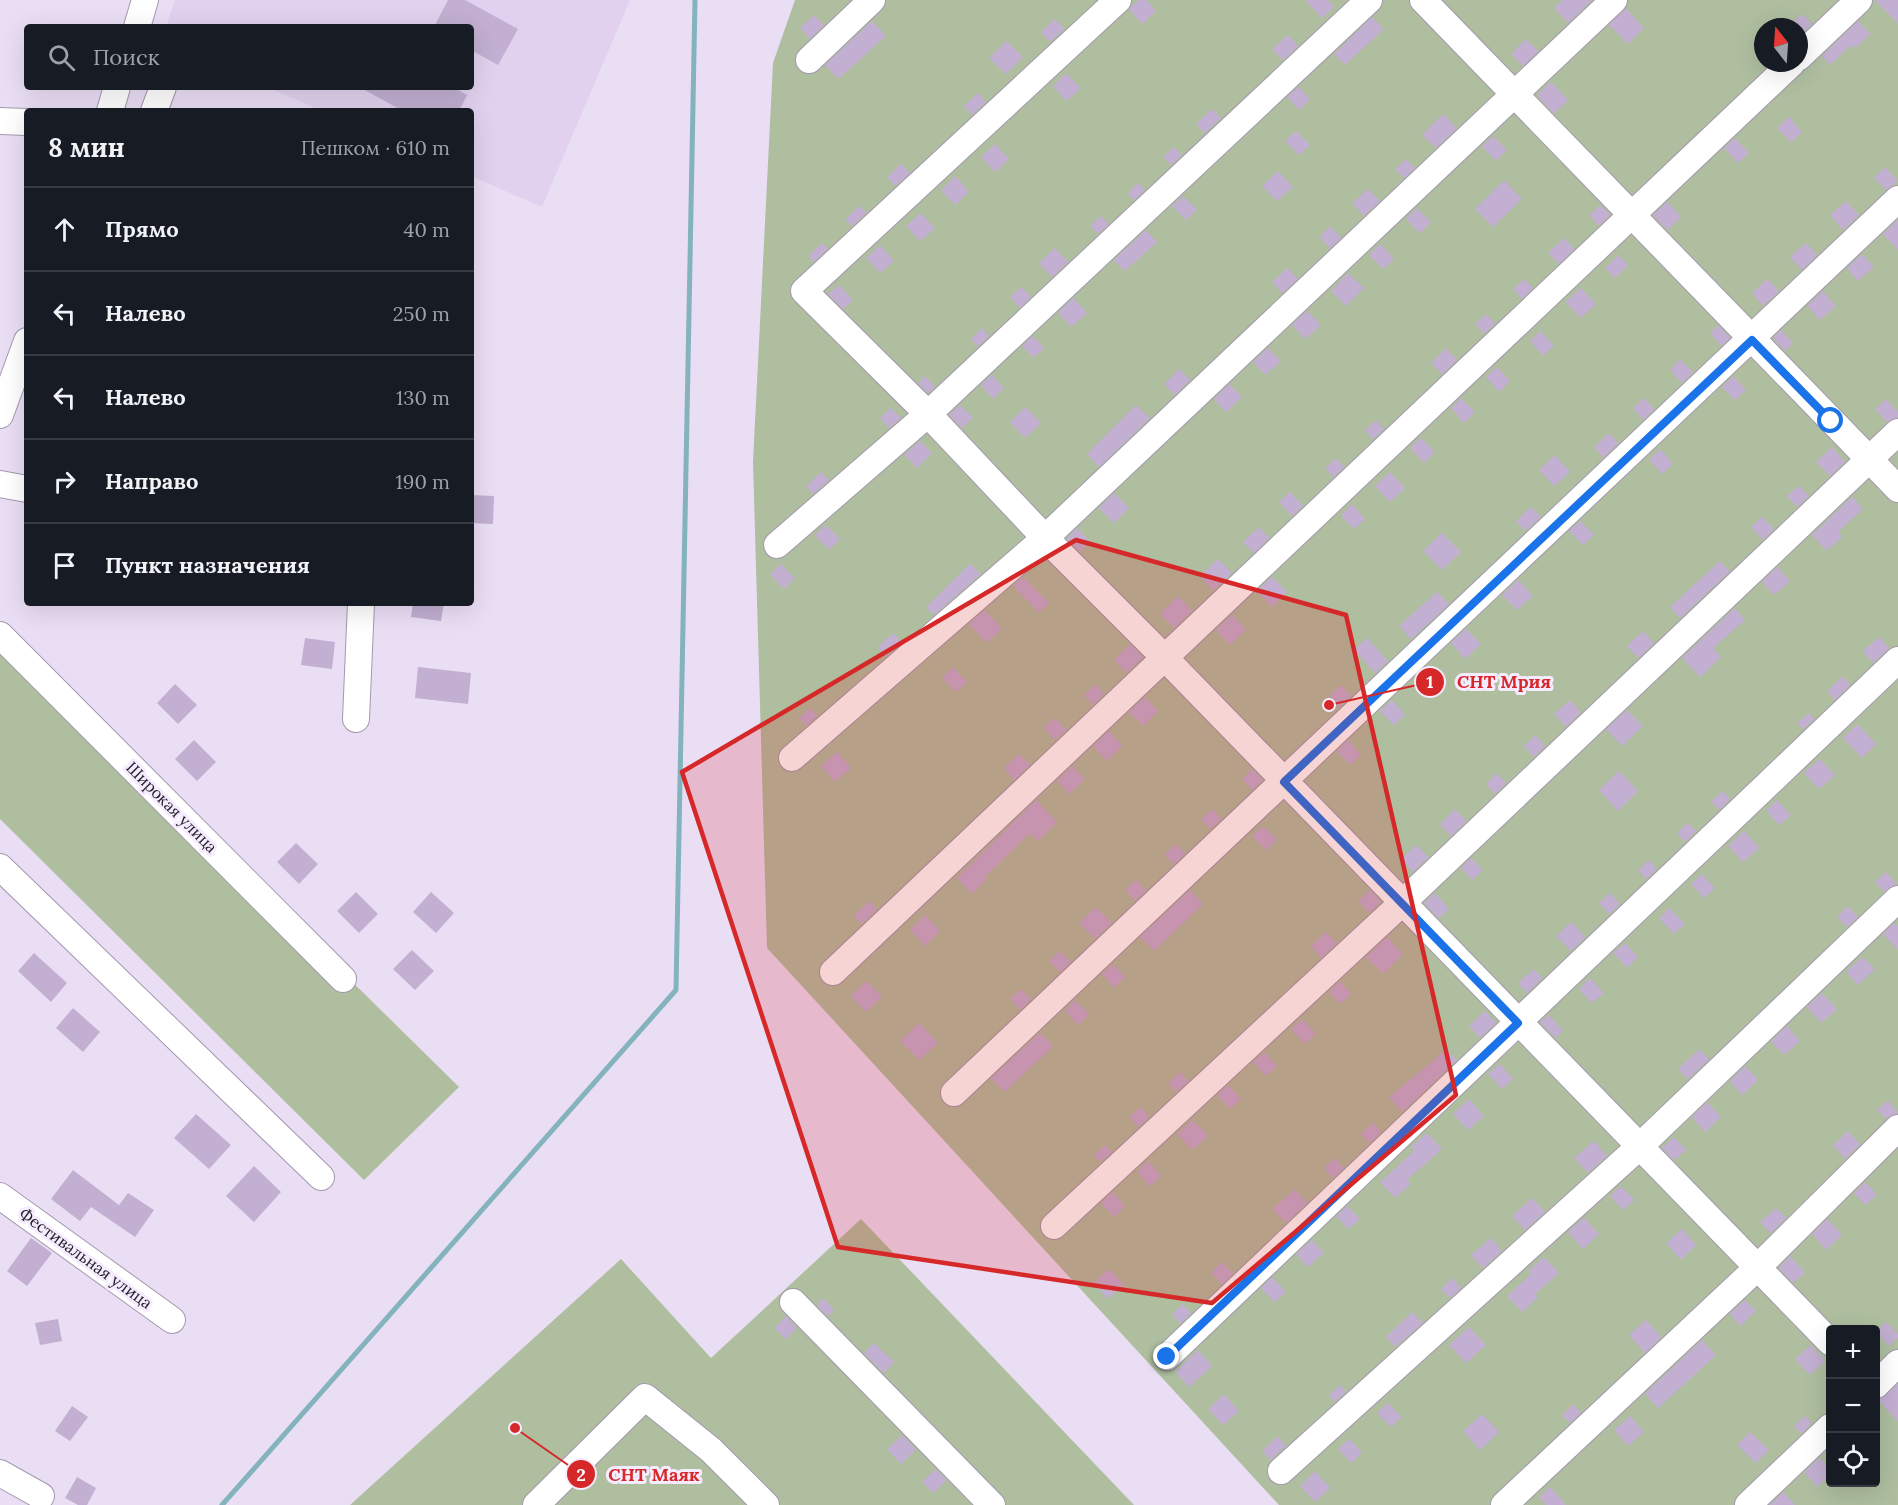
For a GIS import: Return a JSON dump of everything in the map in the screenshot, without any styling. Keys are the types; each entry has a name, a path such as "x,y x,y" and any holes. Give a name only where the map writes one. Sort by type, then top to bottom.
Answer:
{"street":[{"path":"137,24 145,0"},
{"path":"809,60 872,0"},
{"path":"1118,0 804,291 927,414 1044,538 1166,659 1826,1338"},
{"path":"777,545 927,414 1369,0"},
{"path":"1423,0 1868,461 1898,489"},
{"path":"792,758 1044,538 1614,0"},
{"path":"1808,48 1859,0"},
{"path":"833,972 1166,659 1783,72"},
{"path":"111,108 116,90"},
{"path":"155,108 162,90"},
{"path":"0,121 24,122"},
{"path":"954,1093 1898,200"},
{"path":"0,415 24,349"},
{"path":"1054,1226 1402,903 1898,432"},
{"path":"356,719 361,606"},
{"name":"Широкая улица","path":"0,635 343,979"},
{"path":"1167,1357 1898,660"},
{"path":"0,867 321,1177"},
{"path":"1281,1471 1639,1147 1898,899"},
{"path":"1504,1505 1758,1267 1898,1128"},
{"name":"Фестивальная улица","path":"0,1196 172,1320"},
{"path":"793,1302 992,1505"},
{"path":"1880,1380 1898,1363"},
{"path":"536,1505 645,1397 711,1450 766,1505"},
{"path":"1748,1505 1826,1431"},
{"path":"0,1473 41,1496"}],"highlighted area":[{"path":"1076,540 1346,615 1456,1095 1212,1303 838,1247 682,772"}],"shaded area":[{"path":"175,0 630,0 542,207 474,177 474,108 315,108 274,90 474,90 474,24 167,24"}],"green space":[{"path":"795,0 1898,0 1898,1505 1279,1505 767,948 753,462 773,63"},
{"path":"0,635 459,1087 364,1180 0,819"},
{"path":"861,1219 1134,1505 350,1505 621,1259 711,1358"}],"building":[{"path":"448,0 465,0 518,29 498,65 474,52 474,24 436,24"},
{"path":"1138,0 1146,0 1156,11 1142,24 1129,9"},
{"path":"1305,0 1327,0 1334,7 1322,18"},
{"path":"1562,0 1592,0 1568,23 1554,8"},
{"path":"1875,0 1898,0 1898,24"},
{"path":"1626,8 1644,28 1628,44 1609,25"},
{"path":"814,15 824,25 810,39 800,28"},
{"path":"1372,17 1384,29 1345,65 1334,54"},
{"path":"1055,19 1064,29 1050,42 1041,32"},
{"path":"872,21 886,36 838,79 825,65"},
{"path":"1858,21 1870,34 1855,48 1851,45 1830,65 1822,56"},
{"path":"1288,35 1298,46 1283,60 1272,49"},
{"path":"1526,39 1538,51 1523,66 1511,54"},
{"path":"1006,41 1023,57 1006,74 989,58"},
{"path":"1066,73 1081,88 1066,101 1053,86"},
{"path":"1551,82 1568,100 1554,114 1537,95"},
{"path":"1299,87 1310,99 1299,110 1287,97"},
{"path":"364,90 458,90 467,95 460,108 398,108"},
{"path":"978,93 986,102 972,115 964,106"},
{"path":"1212,109 1221,118 1205,133 1196,124"},
{"path":"1443,114 1457,128 1436,148 1422,135"},
{"path":"1789,117 1802,132 1791,142 1777,128"},
{"path":"1296,131 1310,145 1299,155 1285,141"},
{"path":"1493,136 1507,150 1496,161 1482,146"},
{"path":"1735,138 1749,153 1738,163 1724,148"},
{"path":"995,144 1009,159 995,172 981,157"},
{"path":"1174,147 1182,155 1171,165 1163,157"},
{"path":"1406,159 1415,168 1404,178 1395,169"},
{"path":"901,164 910,173 895,186 887,177"},
{"path":"1885,167 1898,181 1886,190 1874,178"},
{"path":"1278,171 1293,187 1277,201 1262,186"},
{"path":"955,176 969,192 955,205 941,190"},
{"path":"1504,180 1522,199 1493,227 1475,209"},
{"path":"1138,183 1145,190 1134,200 1127,194"},
{"path":"1368,189 1380,201 1364,216 1352,203"},
{"path":"1183,196 1197,210 1186,220 1172,206"},
{"path":"1846,201 1859,215 1843,230 1830,215"},
{"path":"1667,202 1681,217 1668,230 1653,215"},
{"path":"1600,205 1610,215 1599,226 1589,215"},
{"path":"860,206 866,213 852,226 845,219"},
{"path":"1417,208 1431,222 1420,233 1406,219"},
{"path":"921,213 935,228 920,241 906,226"},
{"path":"1101,216 1109,224 1098,234 1090,226"},
{"path":"1898,220 1898,250 1883,234"},
{"path":"1330,226 1341,238 1330,248 1319,237"},
{"path":"1146,230 1157,242 1125,271 1114,260"},
{"path":"1564,238 1574,249 1559,264 1548,253"},
{"path":"822,243 828,249 814,262 808,256"},
{"path":"1806,243 1817,255 1802,270 1790,257"},
{"path":"1380,244 1394,259 1383,269 1369,255"},
{"path":"880,245 894,261 880,273 866,258"},
{"path":"1055,248 1068,262 1052,277 1039,263"},
{"path":"1862,254 1874,267 1858,281 1847,268"},
{"path":"1618,255 1628,265 1615,278 1605,268"},
{"path":"1287,268 1298,279 1282,293 1272,282"},
{"path":"1348,273 1364,288 1346,306 1331,291"},
{"path":"1524,279 1533,288 1522,299 1513,289"},
{"path":"1767,279 1779,291 1763,306 1752,293"},
{"path":"839,285 853,300 843,309 828,294"},
{"path":"1021,287 1031,297 1020,308 1010,297"},
{"path":"1581,288 1596,304 1581,318 1565,302"},
{"path":"1823,291 1836,306 1820,320 1807,306"},
{"path":"1073,298 1087,313 1071,327 1058,313"},
{"path":"1307,311 1321,325 1305,339 1292,325"},
{"path":"1486,314 1495,323 1484,334 1475,324"},
{"path":"1718,325 1730,338 1721,346 1710,333"},
{"path":"982,328 989,336 978,346 971,339"},
{"path":"1781,330 1793,343 1785,351 1773,338"},
{"path":"1540,331 1554,345 1543,356 1530,341"},
{"path":"1033,336 1044,348 1033,358 1022,346"},
{"path":"1268,348 1281,361 1265,375 1253,362"},
{"path":"1446,348 1457,360 1442,374 1431,363"},
{"path":"1680,359 1693,372 1682,383 1670,370"},
{"path":"1497,367 1510,381 1499,392 1486,377"},
{"path":"1179,369 1190,380 1175,395 1164,384"},
{"path":"992,375 1004,388 993,399 981,385"},
{"path":"925,376 935,387 928,393 918,383"},
{"path":"1733,376 1746,390 1735,400 1722,387"},
{"path":"1229,384 1242,397 1226,412 1214,399"},
{"path":"1461,398 1475,412 1464,423 1451,408"},
{"path":"1644,398 1654,409 1643,420 1633,408"},
{"path":"1886,399 1898,412 1898,417 1887,422 1875,409"},
{"path":"960,405 973,418 962,428 949,415"},
{"path":"1136,405 1150,418 1099,467 1087,454"},
{"path":"1025,407 1041,423 1025,438 1010,422"},
{"path":"891,408 901,418 889,428 880,418"},
{"path":"1376,420 1384,429 1373,439 1365,430"},
{"path":"1609,433 1618,443 1603,458 1594,447"},
{"path":"1421,438 1435,452 1424,463 1410,448"},
{"path":"920,441 932,453 917,468 904,455"},
{"path":"1832,447 1845,462 1830,476 1816,462"},
{"path":"1660,449 1673,464 1662,474 1649,460"},
{"path":"1555,455 1570,472 1554,486 1539,470"},
{"path":"1336,458 1344,467 1333,477 1325,468"},
{"path":"821,472 829,480 813,494 806,486"},
{"path":"1390,472 1405,488 1390,502 1375,486"},
{"path":"1798,486 1809,496 1797,507 1787,496"},
{"path":"1290,492 1303,506 1292,516 1279,502"},
{"path":"1114,493 1129,508 1114,523 1099,508"},
{"path":"474,495 494,496 493,524 474,523"},
{"path":"1852,497 1863,509 1838,532 1842,537 1826,551 1812,535"},
{"path":"1352,504 1365,519 1354,529 1341,515"},
{"path":"1531,507 1541,517 1525,531 1516,521"},
{"path":"1762,517 1774,529 1763,540 1751,527"},
{"path":"1580,521 1594,535 1583,545 1569,531"},
{"path":"826,525 840,539 829,550 815,535"},
{"path":"1259,527 1269,538 1254,553 1243,542"},
{"path":"1077,528 1090,542 1080,552 1067,538"},
{"path":"1442,533 1461,552 1442,570 1423,551"},
{"path":"1218,559 1232,573 1213,591 1200,576"},
{"path":"1720,561 1730,571 1680,618 1670,607"},
{"path":"781,564 795,578 784,589 770,574"},
{"path":"970,564 981,574 934,615 926,607"},
{"path":"1777,567 1790,581 1774,595 1762,582"},
{"path":"1023,577 1049,603 1039,613 1013,586"},
{"path":"1272,577 1287,592 1272,607 1257,591"},
{"path":"1518,580 1533,596 1517,610 1502,595"},
{"path":"1437,592 1449,604 1411,639 1399,626"},
{"path":"1178,596 1192,611 1174,628 1160,614"},
{"path":"413,606 444,606 441,621 411,617"},
{"path":"1735,608 1745,620 1713,648 1721,657 1700,677 1682,658"},
{"path":"985,610 1002,629 986,643 969,624"},
{"path":"1232,615 1246,630 1230,645 1216,630"},
{"path":"1466,629 1481,644 1465,659 1451,643"},
{"path":"1643,631 1654,643 1638,658 1627,646"},
{"path":"893,633 902,642 886,656 878,647"},
{"path":"1879,637 1889,648 1873,663 1863,651"},
{"path":"305,638 335,642 332,669 301,665"},
{"path":"1367,638 1388,661 1375,673 1354,650"},
{"path":"1130,644 1143,657 1126,673 1114,660"},
{"path":"418,667 471,673 468,704 415,698"},
{"path":"953,667 967,682 956,692 942,678"},
{"path":"1843,676 1850,685 1835,700 1827,691"},
{"path":"175,684 197,705 178,724 157,703"},
{"path":"1095,684 1104,694 1093,705 1084,695"},
{"path":"1341,685 1351,696 1340,707 1330,696"},
{"path":"1145,697 1158,711 1143,726 1129,712"},
{"path":"1392,700 1405,715 1394,725 1380,711"},
{"path":"1570,700 1581,712 1566,727 1554,714"},
{"path":"810,708 817,716 806,726 799,718"},
{"path":"1627,710 1643,726 1622,746 1606,729"},
{"path":"1809,713 1814,719 1803,729 1797,723"},
{"path":"1055,718 1066,730 1055,740 1044,728"},
{"path":"1857,724 1876,744 1862,758 1843,738"},
{"path":"1109,731 1122,746 1107,761 1093,746"},
{"path":"1535,735 1545,746 1534,757 1524,746"},
{"path":"194,740 216,762 197,781 175,759"},
{"path":"1348,740 1361,755 1350,765 1337,751"},
{"path":"837,752 851,768 835,782 821,766"},
{"path":"1019,754 1030,765 1014,780 1004,768"},
{"path":"1820,759 1835,775 1819,789 1804,773"},
{"path":"1072,766 1085,779 1069,794 1057,781"},
{"path":"1252,769 1263,780 1252,790 1242,779"},
{"path":"1619,771 1638,791 1618,811 1599,790"},
{"path":"1497,773 1506,783 1495,794 1486,784"},
{"path":"1723,791 1730,799 1719,810 1711,801"},
{"path":"1036,800 1057,822 1038,841 1030,833 985,877 987,879 972,894 957,878"},
{"path":"1777,800 1791,815 1779,825 1766,810"},
{"path":"1212,809 1221,819 1210,829 1201,819"},
{"path":"1455,809 1466,821 1451,836 1440,824"},
{"path":"1688,823 1696,831 1685,842 1677,833"},
{"path":"1263,826 1277,840 1266,850 1252,836"},
{"path":"1744,831 1759,848 1743,862 1728,846"},
{"path":"296,843 318,864 299,884 277,862"},
{"path":"1176,844 1185,854 1174,864 1164,855"},
{"path":"1417,845 1428,857 1413,872 1401,859"},
{"path":"1471,858 1483,870 1472,880 1461,868"},
{"path":"1648,860 1657,869 1646,879 1638,870"},
{"path":"1886,872 1897,884 1884,892 1875,882"},
{"path":"1702,874 1715,888 1704,898 1691,884"},
{"path":"1136,880 1146,890 1135,901 1125,890"},
{"path":"1190,890 1203,904 1154,951 1140,937"},
{"path":"1370,890 1381,902 1369,913 1358,901"},
{"path":"356,892 378,914 359,933 337,911"},
{"path":"431,892 454,913 436,933 413,912"},
{"path":"1435,893 1449,909 1439,918 1424,903"},
{"path":"1610,893 1620,904 1609,914 1599,903"},
{"path":"869,901 877,909 862,924 854,916"},
{"path":"1848,906 1858,917 1847,927 1837,917"},
{"path":"1096,907 1112,923 1095,939 1079,923"},
{"path":"1669,908 1685,924 1674,934 1659,918"},
{"path":"925,915 940,931 925,946 910,930"},
{"path":"1571,922 1585,937 1571,951 1556,936"},
{"path":"1894,923 1898,927 1898,950 1883,934"},
{"path":"1326,932 1337,943 1321,958 1311,946"},
{"path":"1387,937 1403,954 1383,974 1366,957"},
{"path":"1625,943 1638,957 1627,968 1613,953"},
{"path":"412,950 434,971 415,990 393,969"},
{"path":"1060,951 1071,962 1060,972 1049,961"},
{"path":"34,953 67,983 51,1002 18,971"},
{"path":"1862,957 1875,969 1858,985 1846,972"},
{"path":"1113,964 1125,977 1114,988 1102,974"},
{"path":"1534,969 1542,978 1527,993 1518,983"},
{"path":"1590,978 1604,993 1592,1003 1579,989"},
{"path":"866,981 882,997 866,1012 851,996"},
{"path":"1340,981 1351,994 1340,1004 1329,992"},
{"path":"1021,989 1031,999 1020,1010 1010,999"},
{"path":"1822,993 1837,1009 1821,1023 1807,1007"},
{"path":"1075,1000 1089,1014 1078,1025 1065,1011"},
{"path":"73,1008 100,1032 83,1052 56,1028"},
{"path":"1485,1011 1496,1023 1480,1038 1469,1026"},
{"path":"1549,1015 1563,1031 1556,1038 1540,1022"},
{"path":"1302,1019 1316,1034 1305,1044 1291,1029"},
{"path":"919,1023 938,1043 919,1060 900,1041"},
{"path":"1787,1026 1800,1041 1784,1055 1771,1041"},
{"path":"1040,1033 1053,1046 1005,1092 991,1078"},
{"path":"1447,1049 1457,1060 1402,1112 1389,1097"},
{"path":"1699,1049 1709,1059 1688,1079 1678,1069"},
{"path":"1264,1052 1277,1066 1266,1076 1253,1062"},
{"path":"1500,1064 1513,1079 1502,1089 1488,1074"},
{"path":"1745,1066 1758,1080 1742,1095 1730,1081"},
{"path":"1180,1072 1188,1081 1177,1092 1168,1083"},
{"path":"1228,1085 1241,1099 1230,1109 1217,1095"},
{"path":"1469,1099 1484,1116 1468,1130 1453,1114"},
{"path":"1888,1100 1898,1113 1886,1119 1877,1110"},
{"path":"1707,1102 1721,1117 1705,1132 1692,1117"},
{"path":"1141,1107 1149,1117 1138,1127 1129,1117"},
{"path":"196,1114 231,1145 209,1169 174,1138"},
{"path":"1193,1120 1208,1136 1192,1150 1177,1134"},
{"path":"1373,1123 1381,1132 1370,1143 1361,1134"},
{"path":"1848,1131 1860,1144 1845,1159 1833,1145"},
{"path":"1427,1133 1442,1149 1407,1180 1411,1184 1395,1198 1380,1182 1414,1151 1411,1147"},
{"path":"1674,1137 1686,1150 1674,1160 1662,1148"},
{"path":"1594,1141 1607,1156 1588,1173 1574,1158"},
{"path":"1105,1145 1112,1152 1100,1162 1094,1155"},
{"path":"1335,1158 1344,1168 1333,1178 1324,1168"},
{"path":"1148,1161 1161,1176 1150,1186 1137,1172"},
{"path":"254,1166 281,1192 254,1222 226,1196"},
{"path":"73,1170 119,1205 128,1193 154,1210 135,1237 91,1207 80,1221 51,1199"},
{"path":"1865,1182 1877,1195 1865,1205 1854,1193"},
{"path":"1621,1186 1634,1200 1623,1210 1610,1196"},
{"path":"1295,1189 1307,1203 1286,1223 1272,1209"},
{"path":"1112,1192 1125,1206 1114,1217 1101,1203"},
{"path":"1532,1198 1545,1212 1525,1230 1512,1216"},
{"path":"1347,1206 1360,1219 1348,1229 1336,1216"},
{"path":"1776,1208 1786,1218 1771,1233 1760,1222"},
{"path":"1584,1218 1599,1234 1583,1249 1568,1232"},
{"path":"1827,1219 1842,1235 1826,1250 1812,1234"},
{"path":"1682,1229 1696,1245 1681,1260 1666,1243"},
{"path":"31,1238 52,1253 27,1286 7,1271"},
{"path":"1491,1238 1502,1251 1483,1268 1471,1255"},
{"path":"1312,1240 1324,1253 1308,1267 1296,1254"},
{"path":"1790,1256 1805,1273 1793,1283 1779,1268"},
{"path":"1544,1257 1559,1273 1535,1294 1538,1297 1522,1312 1507,1296 1531,1274 1528,1271"},
{"path":"1222,1262 1233,1274 1222,1284 1211,1273"},
{"path":"1109,1269 1124,1285 1108,1299 1093,1283"},
{"path":"1272,1277 1286,1292 1274,1302 1261,1288"},
{"path":"1452,1278 1461,1288 1450,1298 1441,1289"},
{"path":"823,1298 834,1310 828,1316 817,1305"},
{"path":"1745,1300 1756,1311 1740,1326 1730,1314"},
{"path":"1183,1304 1191,1313 1180,1324 1172,1314"},
{"path":"1412,1312 1423,1323 1395,1347 1386,1337"},
{"path":"786,1316 797,1328 786,1339 774,1328"},
{"path":"58,1319 62,1341 40,1345 35,1323"},
{"path":"1646,1320 1661,1337 1645,1353 1629,1335"},
{"path":"1886,1322 1898,1334 1898,1338 1889,1346 1880,1337 1880,1327"},
{"path":"1469,1327 1486,1345 1466,1363 1449,1345"},
{"path":"1702,1340 1716,1355 1658,1408 1645,1394"},
{"path":"874,1343 894,1362 884,1373 864,1353"},
{"path":"1811,1345 1825,1361 1810,1375 1795,1359"},
{"path":"1198,1350 1212,1366 1189,1387 1175,1372"},
{"path":"1898,1384 1898,1422 1880,1402 1880,1398"},
{"path":"1340,1385 1346,1392 1335,1402 1329,1395"},
{"path":"1224,1394 1239,1411 1223,1425 1208,1409"},
{"path":"1388,1403 1402,1417 1391,1427 1377,1413"},
{"path":"1573,1404 1581,1413 1570,1423 1562,1415"},
{"path":"72,1406 88,1417 70,1441 55,1431"},
{"path":"1482,1414 1499,1432 1480,1450 1463,1431"},
{"path":"1630,1416 1644,1432 1628,1446 1614,1430"},
{"path":"1805,1416 1812,1423 1801,1434 1794,1426"},
{"path":"1750,1432 1769,1450 1756,1463 1737,1445"},
{"path":"902,1435 916,1449 901,1464 887,1449"},
{"path":"1278,1436 1286,1446 1270,1460 1262,1451"},
{"path":"1349,1439 1362,1453 1351,1463 1338,1449"},
{"path":"1820,1458 1826,1465 1826,1479 1817,1487 1804,1472"},
{"path":"935,1469 947,1480 933,1493 922,1482"},
{"path":"1315,1471 1330,1488 1315,1502 1300,1486"},
{"path":"77,1477 96,1488 87,1505 78,1505 65,1498"},
{"path":"1550,1487 1566,1505 1546,1505 1539,1497"},
{"path":"1783,1492 1795,1505 1770,1505"}],"waterway":[{"path":"222,1505 676,990 695,0"}],"place":[{"name":"СНТ Мрия","path":"1329,705"},
{"name":"СНТ Маяк","path":"515,1428"}],"route":[{"path":"1167,1357 1518,1023 1284,782 1752,340 1831,421"}]}
